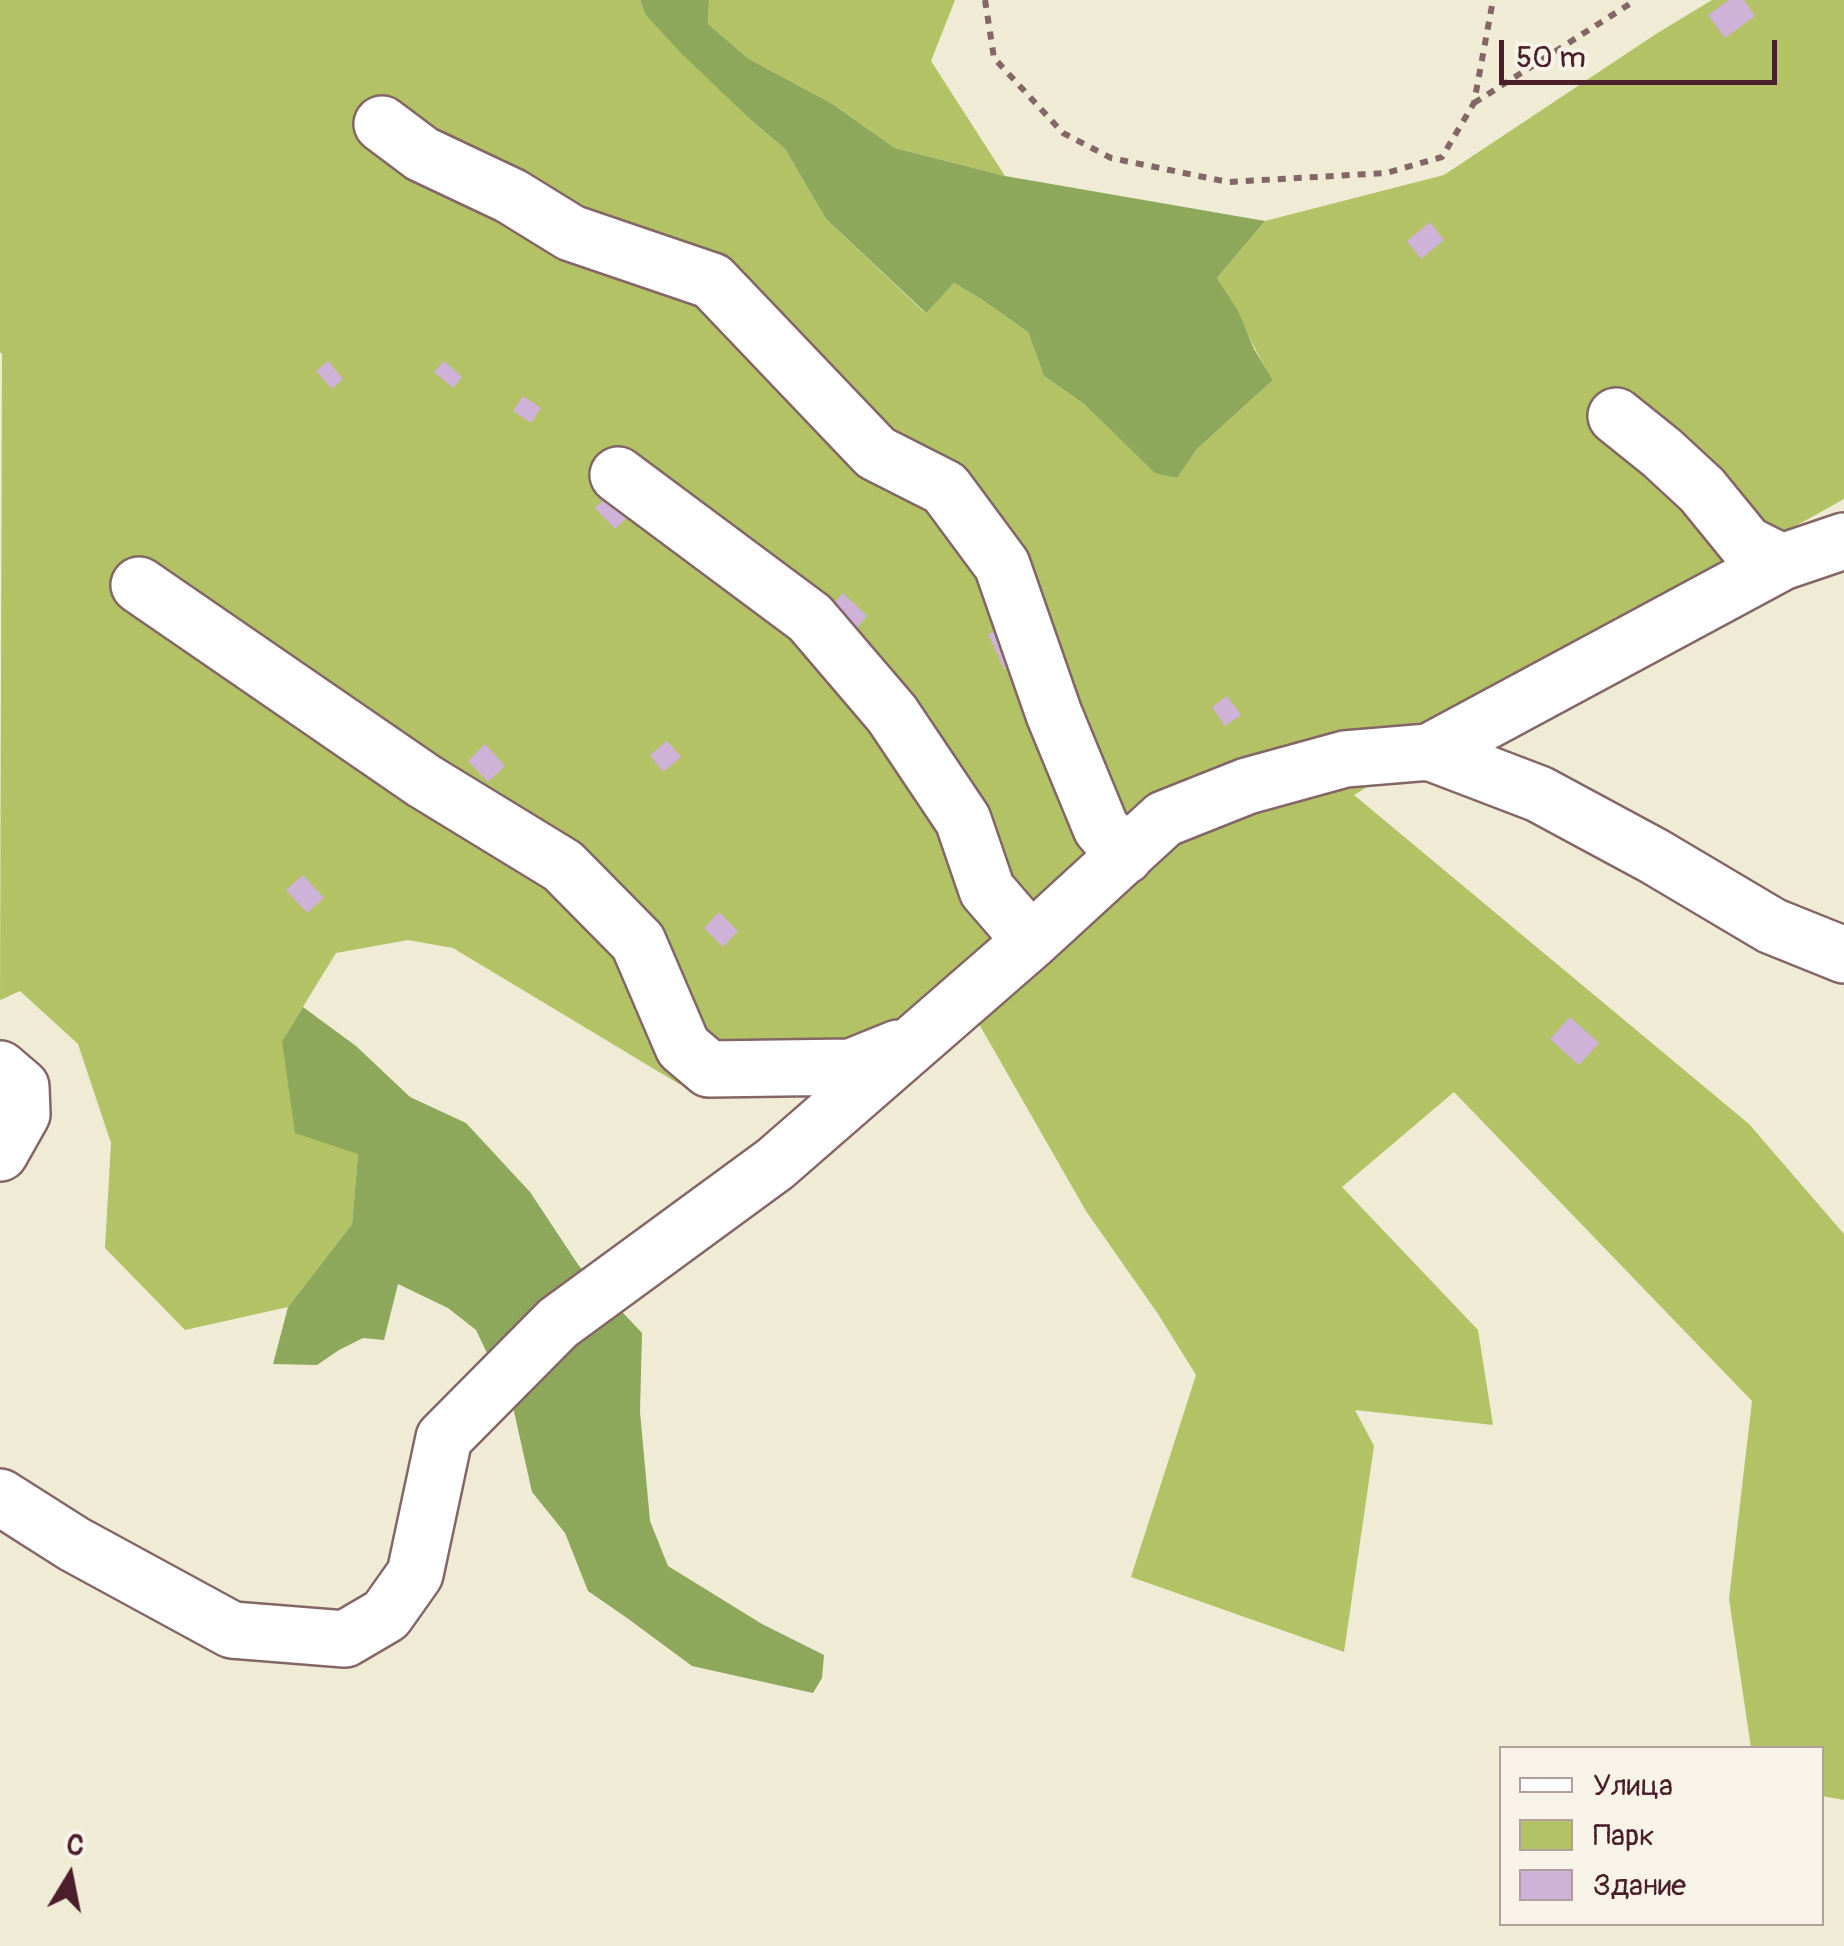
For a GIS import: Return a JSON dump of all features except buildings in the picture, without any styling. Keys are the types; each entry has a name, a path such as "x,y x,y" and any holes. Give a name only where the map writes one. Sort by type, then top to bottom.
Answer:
{"street":[{"path":"382,124 422,154 511,196 571,232 712,281 876,454 945,488 1002,565 1054,714 1101,828 1125,856"},
{"path":"1616,416 1702,490 1746,544 1782,562"},
{"path":"618,476 810,618 892,714 963,820 988,890 1031,941"},
{"path":"0,1498 74,1544 232,1630 345,1638 386,1615 414,1574 444,1438 558,1323 775,1164 1031,941 1164,819 1247,786 1344,759 1429,752 1782,562 1844,541"},
{"path":"139,586 424,781 563,866 638,942 684,1047 709,1069 851,1068 919,1039"},
{"path":"1429,752 1539,794 1772,926 1844,955"},
{"path":"0,1069 20,1087 22,1114 0,1153"}],"path":[{"path":"985,0 994,58 1063,133 1110,158 1228,182 1386,173 1442,157 1474,104 1493,0"},
{"path":"1474,104 1636,0"}],"green space":[{"path":"0,0 640,0 645,14 785,149 826,219 925,313 954,283 981,299 1028,332 1044,376 1084,404 1155,472 1177,478 1197,449 1273,380 1217,278 1265,221 1444,175 1712,0 1844,0 1844,499 1740,557 1354,795 1749,1124 1844,1234 1844,1800 1824,1796 1824,1746 1751,1746 1729,1599 1752,1401 1454,1092 1342,1187 1478,1330 1493,1425 1355,1410 1374,1446 1344,1652 1131,1577 1196,1375 1086,1211 971,1010 833,1074 679,1084 453,948 408,940 336,953 282,1041 358,1154 352,1224 288,1307 185,1330 105,1248 111,1143 78,1044 20,991 0,1000"},
{"path":"640,0 709,0 708,24 749,59 831,103 895,148 1005,176 1265,221 1217,278 1273,380 1197,449 1177,478 1155,473 1084,404 1044,376 1028,332 981,299 954,283 926,313 826,219 785,149 682,54 645,14"},
{"path":"709,0 955,0 931,61 1005,176 895,148 831,103 749,59 708,24"},
{"path":"303,1007 356,1046 410,1097 466,1123 530,1192 579,1266 642,1333 640,1412 650,1521 668,1566 762,1624 824,1655 822,1678 813,1693 692,1666 588,1591 565,1533 532,1492 513,1407 476,1330 448,1308 398,1284 384,1340 363,1338 317,1365 273,1364 288,1307 352,1224 358,1154 295,1133 282,1041"}]}
